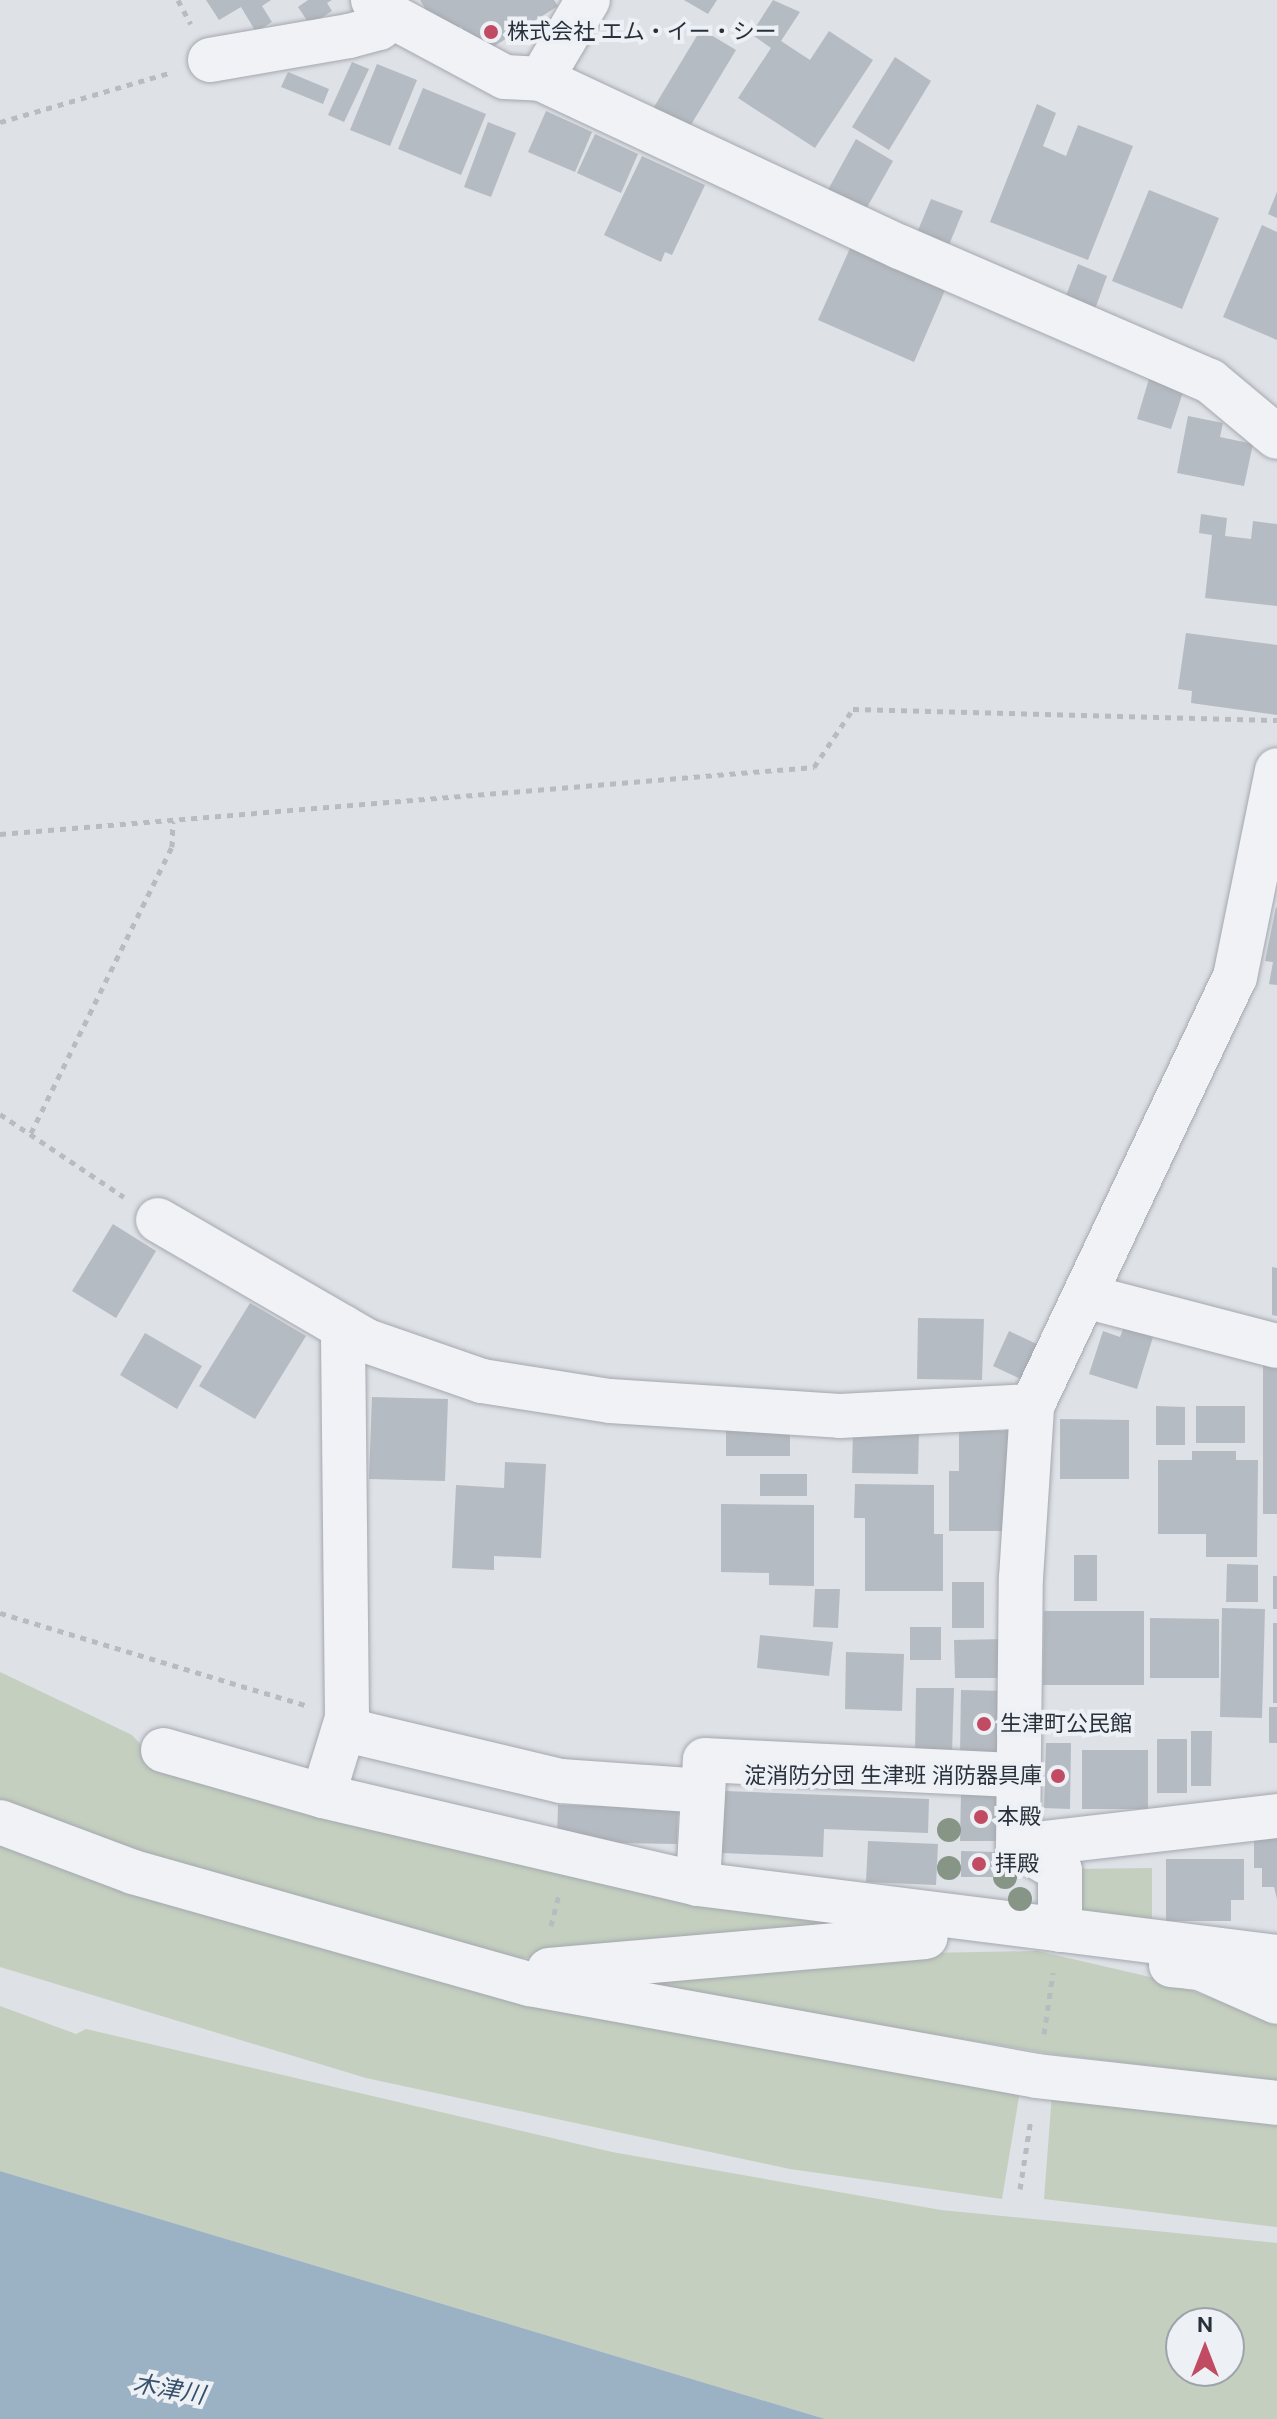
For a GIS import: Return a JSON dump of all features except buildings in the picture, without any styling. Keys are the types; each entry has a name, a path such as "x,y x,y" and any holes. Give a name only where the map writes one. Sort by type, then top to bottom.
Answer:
{"street":[{"path":"541,79 588,0"},
{"path":"210,60 325,42 379,28 383,9 505,77 541,79 886,241 1210,381 1277,395"},
{"path":"1210,381 1277,437"},
{"path":"1018,1846 1017,1775 1032,1406 1235,977 1277,770"},
{"path":"158,1220 367,1341 482,1381 610,1401 840,1416 1032,1406"},
{"path":"1085,1296 1277,1346"},
{"path":"323,1796 347,1718 343,1327"},
{"path":"347,1718 355,1732 561,1781 703,1791"},
{"path":"163,1750 323,1796 569,1857 698,1884 1277,1957"},
{"path":"698,1884 705,1760 1017,1775"},
{"path":"1018,1846 1277,1816"},
{"path":"0,1822 133,1872 535,1977 1037,2076 1277,2103"},
{"path":"1018,1846 1060,1870 1060,1930"},
{"path":"535,1977 909,1935 990,1941 1060,1930 1123,1958 1200,1968 1277,2002"}],"path":[{"path":"0,122 210,60"},
{"path":"0,834 814,767 853,709 1277,720"},
{"path":"31,1133 172,847 173,822"},
{"path":"0,1114 158,1220"},
{"path":"0,1613 347,1718"},
{"path":"535,1977 569,1857"}],"green space":[{"path":"0,1672 132,1735 157,1762 884,1925 502,1960 147,1861 0,1806"},
{"path":"0,1838 1022,2079 1002,2199 790,2169 366,2078 0,1967"},
{"path":"1152,1868 1152,1930 1073,1916 1073,1869"},
{"path":"1038,1951 1163,1980 1277,2022 1277,2081 1059,2055 617,1983 924,1953"},
{"path":"0,2006 76,2034 86,2029 612,2152 941,2210 1277,2243 1277,2419 825,2419 0,2171"},
{"path":"1052,2094 1277,2120 1277,2227 1044,2199"}],"water":[{"name":"木津川","path":"0,2171 825,2419 0,2419"}],"place":[{"name":"株式会社 エム・イー・シー","path":"491,32"},
{"name":"生津町公民館","path":"984,1724"},
{"name":"淀消防分団 生津班 消防器具庫","path":"1058,1776"},
{"name":"本殿","path":"981,1817"},
{"name":"拝殿","path":"979,1864"}]}
